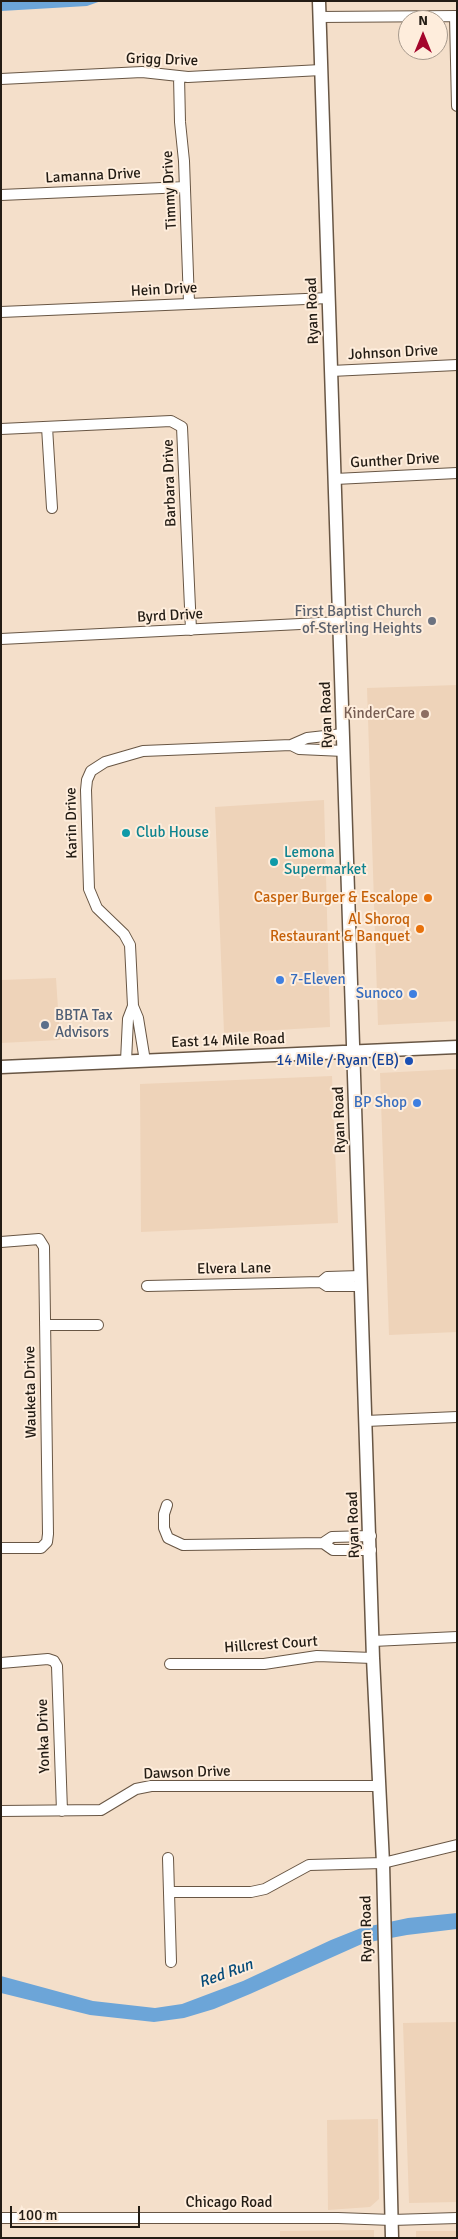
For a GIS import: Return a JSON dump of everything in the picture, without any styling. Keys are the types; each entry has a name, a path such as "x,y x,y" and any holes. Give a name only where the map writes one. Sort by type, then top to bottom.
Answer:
{"main road":[{"name":"Ryan Road","path":"319,1 371,1536 373,1658 383,1863 392,2238"},
{"name":"East 14 Mile Road","path":"1,1067 457,1047"}],"street":[{"path":"319,18 456,16 457,106"},
{"name":"Grigg Drive","path":"1,79 142,72 179,76 321,70"},
{"name":"Timmy Drive","path":"179,76 189,303"},
{"name":"Lamanna Drive","path":"1,195 185,187"},
{"name":"Hein Drive","path":"1,312 329,298"},
{"name":"Johnson Drive","path":"331,371 457,365"},
{"name":"Barbara Drive","path":"1,429 172,421 182,427 191,630"},
{"path":"47,426 52,508"},
{"name":"Gunther Drive","path":"335,479 457,473"},
{"name":"Byrd Drive","path":"1,639 340,622"},
{"name":"Karin Drive","path":"145,1061 138,1018 133,1006 128,939 97,908 89,889 86,780 91,771 105,762 143,750 291,745 307,738 344,734"},
{"name":"Karin Drive","path":"291,745 299,749 344,751"},
{"name":"Karin Drive","path":"126,1061 128,1019 133,1006"},
{"name":"Wauketa Drive","path":"1,1242 39,1239 44,1246 48,1534 45,1546 41,1548 1,1548"},
{"name":"Elvera Lane","path":"147,1286 321,1282 327,1286 361,1281"},
{"path":"46,1325 98,1325"},
{"path":"366,1421 457,1417"},
{"path":"167,1505 164,1514 164,1528 168,1538 183,1545 323,1543 332,1537 371,1536"},
{"path":"323,1543 333,1550 371,1550"},
{"path":"373,1641 457,1637"},
{"name":"Hillcrest Court","path":"170,1664 264,1664 317,1656 373,1658"},
{"name":"Yonka Drive","path":"1,1662 48,1659 54,1661 58,1673 62,1811"},
{"name":"Dawson Drive","path":"1,1811 101,1810 136,1790 151,1786 380,1786"},
{"path":"169,1892 251,1892 265,1889 309,1865 383,1863 457,1844"},
{"path":"168,1858 171,1962"},
{"name":"Chicago Road","path":"1,2218 338,2218 392,2220 457,2218"}],"shaded area":[{"path":"457,685 457,1021 378,1025 367,688"},
{"path":"324,800 330,1027 224,1033 215,807"},
{"path":"56,978 60,1040 1,1043 1,980"},
{"path":"457,1069 457,1332 389,1335 380,1073"},
{"path":"332,1076 338,1223 141,1232 140,1084"},
{"path":"457,2022 457,2202 409,2203 403,2023"},
{"path":"378,2119 379,2199 370,2207 328,2210 327,2120"},
{"path":"374,2230 374,2238 280,2238 280,2231"},
{"path":"416,2231 457,2231 457,2238 416,2238"}],"water":[{"path":"1,1 101,1 87,6 1,11"},
{"name":"Red Run","path":"457,1913 457,1929 407,1935 364,1943 214,2009 184,2018 154,2022 90,2015 1,1993 1,1976 93,2001 155,2008 182,2004 243,1981 361,1928 408,1918"}],"place":[{"name":"First Baptist Church of Sterling Heights","path":"432,621"},
{"name":"KinderCare","path":"425,714"},
{"name":"Club House","path":"126,833"},
{"name":"Lemona Supermarket","path":"274,862"},
{"name":"Casper Burger & Escalope","path":"428,898"},
{"name":"Al Shoroq Restaurant & Banquet","path":"420,929"},
{"name":"7-Eleven","path":"280,980"},
{"name":"Sunoco","path":"413,994"},
{"name":"BBTA Tax Advisors","path":"45,1025"},
{"name":"14 Mile / Ryan (EB)","path":"409,1061"},
{"name":"BP Shop","path":"417,1103"}]}
